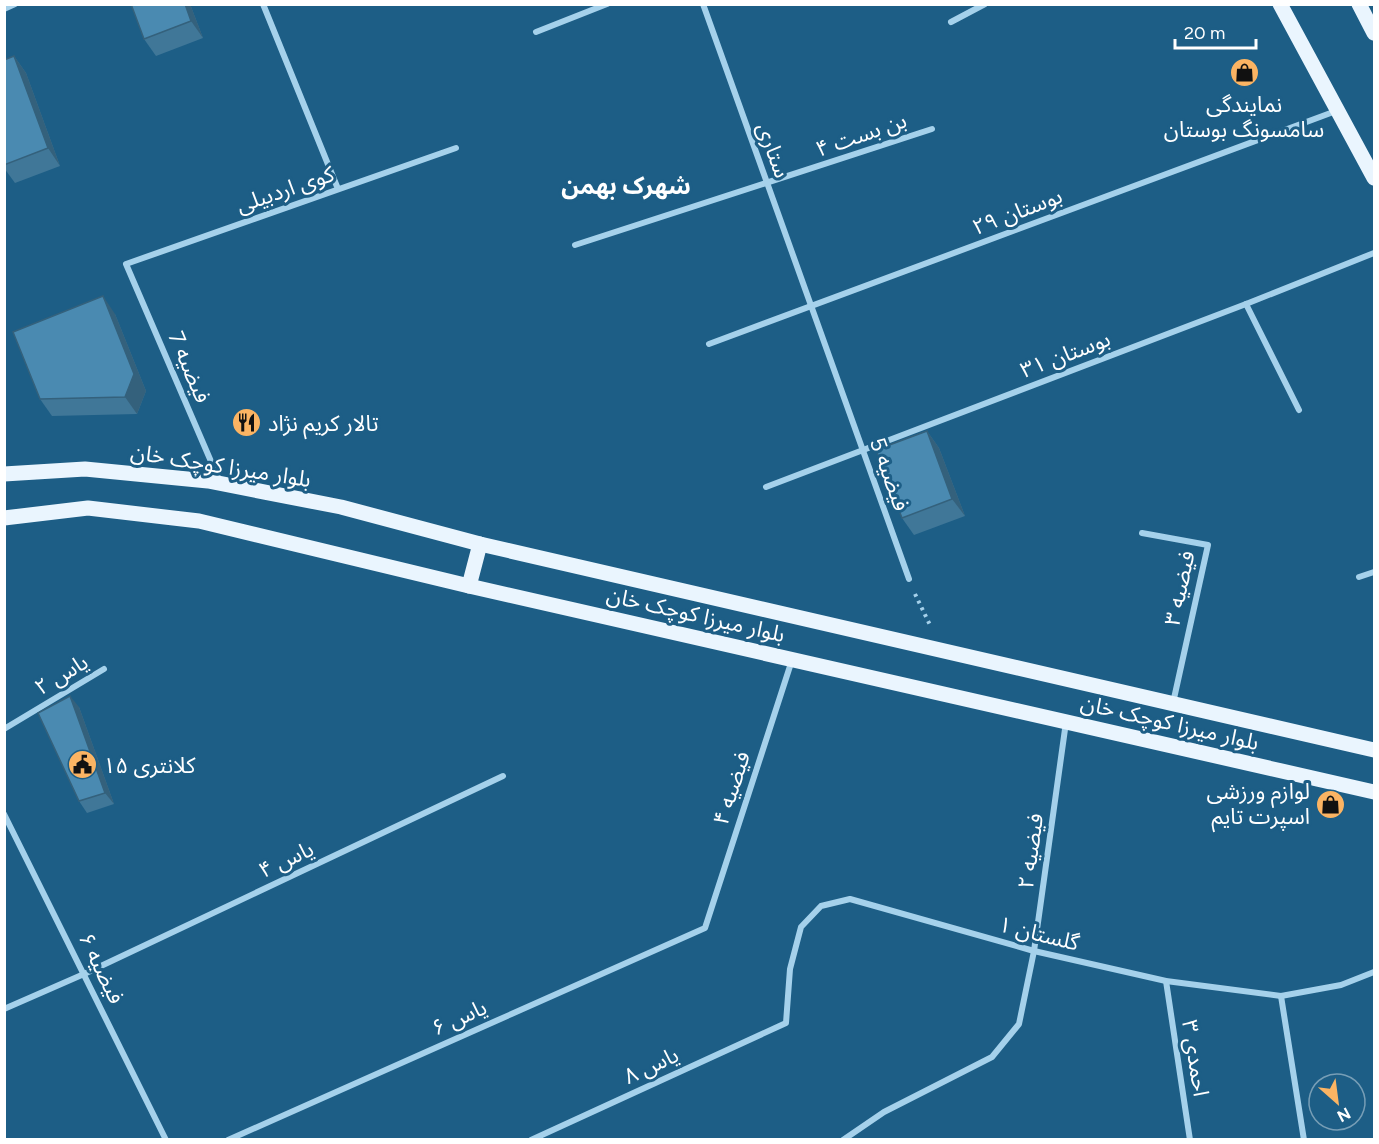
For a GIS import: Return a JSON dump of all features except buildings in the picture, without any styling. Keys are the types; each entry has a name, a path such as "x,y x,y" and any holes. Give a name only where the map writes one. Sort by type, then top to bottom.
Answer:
{"main road":[{"path":"1280,4 1374,178"},
{"path":"1359,4 1374,33"},
{"name":"بلوار میرزا کوچک خان","path":"4,474 85,469 220,483 341,507 480,544 1374,750"},
{"name":"بلوار میرزا کوچک خان","path":"4,518 88,508 199,521 469,586 1374,792"},
{"path":"469,586 480,544"}],"street":[{"path":"4,9 15,4"},
{"path":"263,4 338,189"},
{"path":"536,32 607,4"},
{"name":"ستاری","path":"703,4 812,308"},
{"path":"951,22 985,4"},
{"name":"بوستان ۲۹","path":"709,344 812,308 1338,111"},
{"name":"بن بست ۴","path":"575,245 932,129"},
{"name":"کوی اردبیلی","path":"126,264 456,148"},
{"name":"بوستان ۳۱","path":"766,487 1246,304 1374,252"},
{"name":"فیضیه 7","path":"126,264 220,483"},
{"path":"1246,304 1299,410"},
{"name":"فیضیه 5","path":"812,308 909,579"},
{"name":"فیضیه ۳","path":"1142,533 1208,545 1173,704"},
{"path":"1359,577 1374,572"},
{"name":"فیضیه ۴","path":"705,928 792,659"},
{"name":"یاس ۲","path":"4,729 104,669"},
{"name":"فیضیه ۲","path":"843,1140 884,1112 992,1057 1019,1024 1034,951 1066,722"},
{"name":"یاس ۴","path":"4,1009 84,974 503,776"},
{"name":"فیضیه ۶","path":"4,813 166,1140"},
{"name":"گلستان ۱","path":"786,1023 790,969 801,927 821,906 850,899 1034,951 1166,981 1281,996 1341,986 1374,972"},
{"name":"یاس ۶","path":"228,1140 705,928"},
{"name":"احمدی ۳","path":"1166,981 1190,1140"},
{"path":"1281,996 1304,1140"},
{"name":"یاس ۸","path":"531,1140 786,1023"}],"path":[{"path":"909,579 941,651"}],"place":[{"name":"نمایندگی سامسونگ بوستان","path":"1244,72"},
{"name":"تالار کریم نژاد","path":"247,423"},
{"name":"کلانتری ۱۵","path":"82,765"},
{"name":"لوازم ورزشی اسپرت تایم","path":"1331,804"}],"district":[{"name":"شهرک بهمن","path":"626,186"}]}
